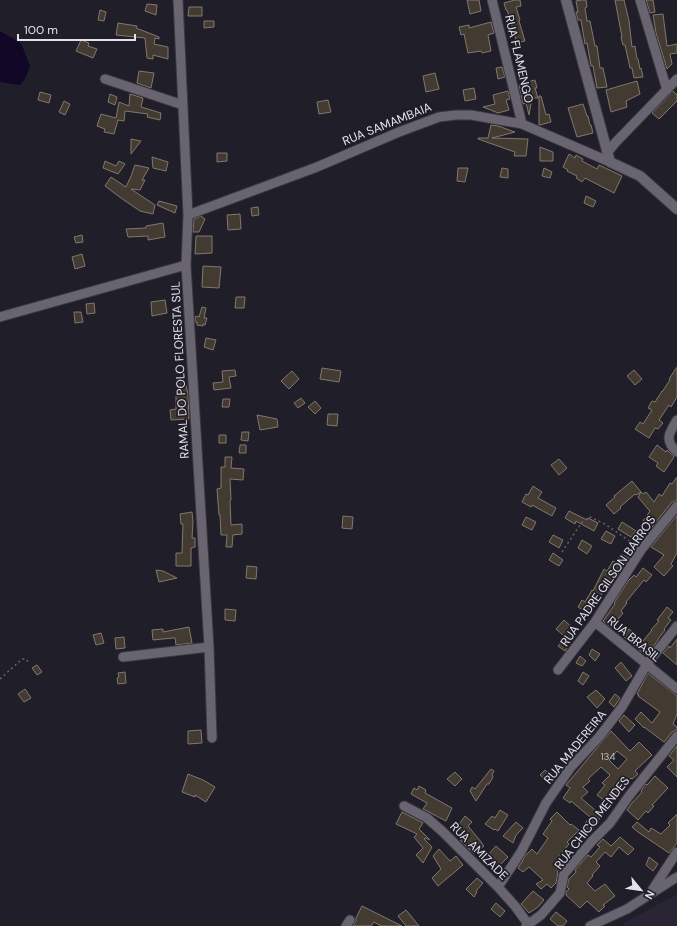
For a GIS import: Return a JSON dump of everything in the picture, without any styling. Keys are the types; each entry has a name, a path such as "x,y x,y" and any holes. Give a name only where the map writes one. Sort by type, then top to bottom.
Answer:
{"street":[{"name":"RAMAL DO POLO FLORESTA SUL","path":"178,0 188,215 186,266 209,647 212,738"},
{"name":"RUA FLAMENGO","path":"492,0 522,124"},
{"path":"566,0 610,162"},
{"path":"640,0 666,90"},
{"path":"105,78 184,105"},
{"path":"608,152 677,79"},
{"name":"RUA SAMAMBAIA","path":"188,215 317,167 399,132 439,117 456,115 471,115 522,124 640,176 677,209"},
{"path":"0,317 186,266"},
{"path":"674,448 668,440 677,420"},
{"name":"RUA PADRE GILSON BARROS","path":"558,670 595,622 641,550 677,506"},
{"name":"RUA BRASIL","path":"595,622 677,689"},
{"name":"RUA MADEREIRA","path":"498,887 521,852 546,803 571,767 599,737 622,707 647,664 677,626"},
{"path":"123,657 209,647"},
{"name":"RUA CHICO MENDES","path":"527,925 541,915 560,893 564,874 592,841 610,823 629,796 677,736"},
{"name":"RUA AMIZADE","path":"404,806 427,818 443,832 498,887 515,906 527,925"},
{"path":"648,896 677,852"},
{"path":"590,926 627,909 677,877"}],"path":[{"path":"562,552 582,522 590,516 605,524 641,550"},
{"path":"0,679 22,659 26,659 29,663"}],"shaded area":[{"path":"0,31 21,43 30,66 25,79 20,85 0,82"},
{"path":"677,894 677,926 624,926 624,923"}],"building":[{"path":"467,0 479,0 481,11 470,14"},
{"path":"520,0 521,6 516,7 525,41 517,43 504,3"},
{"path":"586,0 587,7 585,8 587,21 590,21 595,46 597,46 600,68 603,68 607,87 597,88 587,43 585,44 581,20 578,20 576,12 578,12 576,1"},
{"path":"615,0 624,0 629,21 632,47 635,46 637,59 643,77 634,78 632,68 630,68 625,45 623,45 621,37"},
{"path":"646,0 653,0 655,12 650,13"},
{"path":"147,4 157,5 156,15 145,11"},
{"path":"189,7 202,7 202,16 188,16"},
{"path":"100,10 106,12 104,21 98,20"},
{"path":"663,14 667,46 677,44 677,53 670,54 672,64 667,69 656,33 653,15"},
{"path":"204,21 214,21 214,27 204,28"},
{"path":"491,22 494,33 488,35 491,51 482,53 481,51 468,53 464,34 461,35 459,27 469,25 469,28"},
{"path":"118,23 137,26 136,28 159,37 159,39 155,38 154,44 168,47 168,59 153,55 153,59 147,58 145,38 116,35"},
{"path":"81,40 89,43 88,46 97,49 93,58 76,51"},
{"path":"502,67 505,77 498,79 496,68"},
{"path":"139,71 154,73 151,88 137,83"},
{"path":"435,73 439,89 426,92 423,76"},
{"path":"535,80 537,88 535,88 538,98 532,98 529,115 526,103 523,104 519,84"},
{"path":"637,81 640,94 626,101 627,107 611,112 606,90"},
{"path":"474,88 476,99 465,101 463,90"},
{"path":"508,91 510,99 506,100 509,110 498,113 483,107 495,104 493,95"},
{"path":"673,91 677,95 677,101 659,119 652,113"},
{"path":"40,92 51,95 49,103 38,100"},
{"path":"110,94 117,97 115,105 108,102"},
{"path":"130,94 143,98 141,107 161,113 160,120 147,117 148,114 125,111 124,121 118,120 114,134 104,132 105,129 97,126 101,114 116,118 119,102 129,106"},
{"path":"539,96 541,96 546,115 549,114 551,122 540,125 539,125"},
{"path":"328,100 331,112 319,114 317,102"},
{"path":"64,101 70,104 65,115 59,112"},
{"path":"583,104 593,133 577,137 568,108"},
{"path":"491,125 515,132 492,138 528,139 526,156 514,156 515,152 478,139 488,138"},
{"path":"131,139 141,141 131,154"},
{"path":"540,147 553,152 553,161 540,161"},
{"path":"217,153 227,153 227,161 217,162"},
{"path":"569,154 575,158 576,155 583,159 582,161 597,169 599,165 622,176 614,193 585,178 582,182 576,178 577,176 567,171 568,170 563,167"},
{"path":"152,157 168,162 166,171 153,168"},
{"path":"105,161 116,166 119,161 125,164 118,174 103,168"},
{"path":"135,165 149,168 142,180 145,180 140,190 131,189 155,205 153,214 140,211 105,186 111,177 126,187"},
{"path":"458,168 468,168 465,182 457,181"},
{"path":"502,168 508,169 508,178 500,177"},
{"path":"544,168 552,172 550,178 542,176"},
{"path":"586,196 596,201 593,207 584,203"},
{"path":"159,201 177,206 175,213 157,205"},
{"path":"258,207 259,215 252,216 251,208"},
{"path":"240,214 241,229 228,230 227,215"},
{"path":"201,216 205,219 199,232 193,232 194,219"},
{"path":"163,223 165,237 148,240 148,236 128,237 126,229 146,228 146,226"},
{"path":"82,235 83,242 76,243 74,237"},
{"path":"196,236 212,236 212,253 195,254"},
{"path":"82,254 85,266 75,269 72,257"},
{"path":"203,266 221,267 219,288 202,287"},
{"path":"236,297 245,297 244,308 235,308"},
{"path":"165,300 167,313 152,316 151,302"},
{"path":"94,303 95,313 87,314 86,304"},
{"path":"202,307 206,308 204,318 207,318 205,325 203,324 203,326 197,325 197,322 195,322 195,318 196,316 199,317"},
{"path":"74,312 81,312 83,322 75,323"},
{"path":"206,338 216,340 213,350 204,347"},
{"path":"677,367 677,397 671,407 669,405 659,420 663,423 658,429 655,428 649,438 635,429 640,422 643,424 652,410 648,408 652,401 655,402"},
{"path":"322,368 341,371 339,382 320,379"},
{"path":"235,370 236,376 229,377 231,388 214,390 213,383 223,382 222,371"},
{"path":"634,370 642,379 635,385 627,376"},
{"path":"292,371 299,379 289,389 281,381"},
{"path":"176,381 185,381 188,394 189,419 171,420 170,410 176,409 176,395 178,395"},
{"path":"301,398 305,403 298,408 294,403"},
{"path":"223,399 230,399 229,407 222,407"},
{"path":"315,401 321,408 315,414 308,407"},
{"path":"328,414 338,414 337,426 327,425"},
{"path":"257,415 277,419 278,427 260,430"},
{"path":"242,432 249,432 248,441 241,440"},
{"path":"219,435 226,435 226,443 219,443"},
{"path":"240,445 246,445 246,453 239,453"},
{"path":"657,445 666,452 667,450 674,457 664,472 656,466 658,463 649,457"},
{"path":"225,457 232,457 231,468 244,469 243,480 230,479 231,525 242,524 242,534 233,535 232,547 226,547 227,535 221,535 219,515 217,489 221,488 221,467 225,467"},
{"path":"559,459 567,468 559,475 551,465"},
{"path":"677,477 677,500 672,502 652,527 643,521 650,511 638,497 641,492 643,494 646,492 654,502 659,494 662,496 670,483 672,484"},
{"path":"632,481 641,492 636,495 635,494 614,514 606,505"},
{"path":"533,486 542,492 538,498 556,508 552,516 532,505 531,507 522,502 526,494 528,495"},
{"path":"569,511 587,520 588,518 598,523 594,531 576,521 575,524 565,518"},
{"path":"192,512 192,538 195,538 195,547 191,548 191,566 176,566 176,553 182,553 183,524 181,524 180,514"},
{"path":"677,515 677,553 671,564 673,566 664,576 654,567 664,555 651,547"},
{"path":"343,516 353,517 352,529 342,528"},
{"path":"526,517 536,522 532,530 522,525"},
{"path":"622,522 636,531 631,537 618,529"},
{"path":"606,531 615,536 611,544 601,539"},
{"path":"553,535 563,540 559,548 549,542"},
{"path":"582,540 592,546 587,554 578,548"},
{"path":"553,553 563,560 559,566 549,560"},
{"path":"621,554 629,558 618,574 615,572 597,603 594,601 587,613 578,607 582,600 585,602 592,590 593,591 604,569 607,571 613,561 616,563"},
{"path":"247,566 257,567 256,579 246,578"},
{"path":"643,568 652,575 646,582 644,580 626,602 627,603 621,611 623,613 611,628 603,621 628,581 634,575 636,577"},
{"path":"156,570 163,571 177,578 159,582"},
{"path":"667,607 673,612 668,618 671,620 653,647 651,645 644,654 623,636 629,629 643,641 659,621 657,620"},
{"path":"225,609 236,610 235,621 225,620"},
{"path":"564,620 576,631 569,640 556,629"},
{"path":"189,627 192,643 176,645 175,638 153,640 152,630 163,629 163,632"},
{"path":"101,633 104,643 96,645 93,635"},
{"path":"124,637 125,648 116,649 115,638"},
{"path":"677,639 677,665 663,653 669,646 670,648"},
{"path":"563,640 569,646 565,651 558,646"},
{"path":"592,649 600,654 595,661 589,655"},
{"path":"580,656 586,661 582,666 576,663"},
{"path":"621,662 632,676 626,681 615,668"},
{"path":"37,665 42,672 37,675 32,668"},
{"path":"125,672 126,683 118,684 118,673"},
{"path":"583,672 589,676 583,685 578,681"},
{"path":"648,673 677,696 677,714 673,724 677,727 677,730 672,732 664,742 644,728 635,719 641,712 652,723 660,712 637,694"},
{"path":"25,689 31,698 24,702 18,694"},
{"path":"596,690 605,699 597,708 587,697"},
{"path":"615,694 620,698 614,707 609,702"},
{"path":"624,715 635,725 629,732 619,721"},
{"path":"201,730 202,743 188,744 188,731"},
{"path":"611,731 630,751 639,742 652,755 635,771 638,774 632,779 631,778 614,796 615,797 609,804 597,795 605,785 602,783 610,775 601,767 588,779 590,781 583,787 588,792 581,798 602,816 588,834 583,826 590,817 571,801 570,803 563,798 570,788 566,785","holes":["617,751 627,759 618,769 609,760"]},
{"path":"677,746 677,777 667,767 674,760 669,756"},
{"path":"491,769 494,771 492,775 493,777 476,801 470,791 472,787 475,789"},
{"path":"545,770 555,779 550,784 540,775"},
{"path":"455,772 462,779 455,786 447,779"},
{"path":"188,774 215,787 206,802 195,795 195,797 182,792"},
{"path":"655,776 668,788 652,805 654,806 648,813 646,811 638,820 627,810 642,792 641,791 644,786 646,784 647,785"},
{"path":"419,786 426,790 425,793 452,808 446,821 423,809 427,803 411,794 414,788 417,790"},
{"path":"500,810 508,815 498,831 485,824 492,816 495,818"},
{"path":"402,812 423,823 419,829 430,840 424,839 432,847 423,863 416,855 423,848 414,837 417,834 396,824"},
{"path":"557,812 570,825 571,824 579,830 567,842 569,844 558,858 564,861 557,872 556,883 551,888 547,884 541,889 536,884 543,880 529,867 523,872 518,868 525,856 532,849 537,854 548,838 543,834 552,821 550,819"},
{"path":"677,814 677,843 669,853 632,827 637,822 649,832 651,828 661,834 670,825 668,823"},
{"path":"465,816 472,822 468,826 484,846 474,854 460,840 466,835 457,827"},
{"path":"516,822 523,828 516,835 513,843 503,836"},
{"path":"620,837 634,849 628,855 619,847 611,857 605,852 596,862 600,866 587,883 595,891 605,884 615,896 603,905 605,906 599,912 587,901 580,908 566,895 566,892 569,889 567,887 569,879 588,855 591,857 600,847 597,845 603,839 611,846"},
{"path":"496,846 508,857 499,866 487,856"},
{"path":"439,849 450,861 456,856 463,865 438,886 432,878 441,869 433,856"},
{"path":"649,857 658,864 653,871 646,865"},
{"path":"477,878 483,883 476,891 477,892 474,897 466,889"},
{"path":"533,891 544,900 538,907 529,913 521,904"},
{"path":"496,903 505,911 500,917 491,909"},
{"path":"362,906 402,926 381,926 374,922 371,926 353,926"},
{"path":"406,910 419,926 406,926 398,916"},
{"path":"556,912 567,921 563,926 558,926 550,919"}]}
